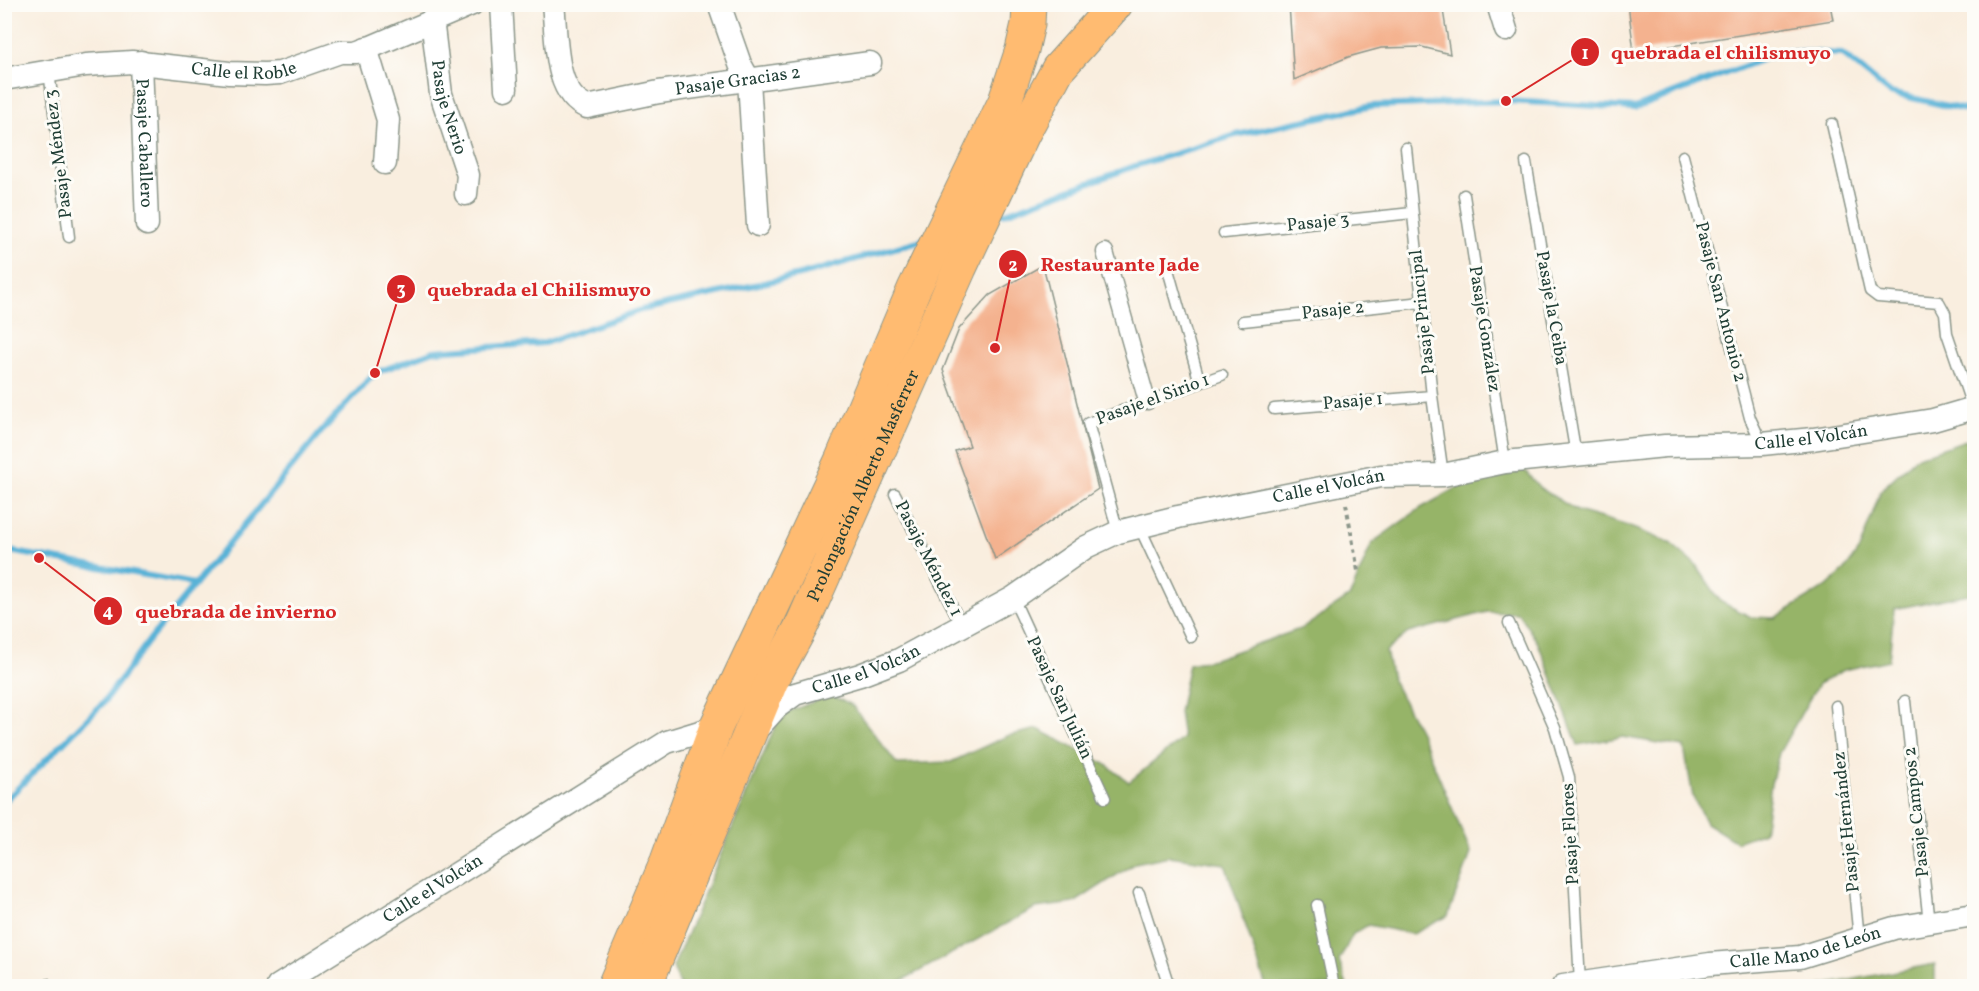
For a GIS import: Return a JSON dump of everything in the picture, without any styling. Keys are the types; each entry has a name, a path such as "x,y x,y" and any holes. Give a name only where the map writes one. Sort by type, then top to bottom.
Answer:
{"main road":[{"name":"Prolongación Alberto Masferrer","path":"614,987 667,861 716,728 841,461 914,289 1005,101 1024,41 1029,4"},
{"name":"Prolongación Alberto Masferrer","path":"645,987 772,680 802,625 960,268 1023,134 1058,69 1116,4"}],"street":[{"name":"Calle el Roble","path":"4,79 95,64 141,62 229,73 280,73 340,52 356,52 410,32 432,19 472,4"},
{"path":"501,4 506,89"},
{"name":"Pasaje Gracias 2","path":"553,4 563,85 576,103 587,107 608,105 658,92 870,63"},
{"path":"718,4 740,64 749,80 758,225"},
{"path":"1498,4 1506,30"},
{"name":"Pasaje Nerio","path":"432,19 441,94 468,175 466,194"},
{"path":"366,48 388,120 385,163"},
{"name":"Pasaje Caballero","path":"141,62 147,224"},
{"path":"1105,252 1147,401"},
{"name":"Calle el Volcán","path":"744,745 777,707 795,694 860,675 899,660 961,624 1013,598 1086,547 1129,530 1342,482 1381,476 1443,475 1504,462 1665,446 1762,444 1813,439 1933,420 1974,408"},
{"name":"Calle el Volcán","path":"278,987 667,742 716,728"},
{"name":"Calle Mano de León","path":"1571,985 1710,964 1800,957 1894,928 1974,915"}],"lane":[{"name":"Pasaje Méndez 3","path":"49,71 69,237"},
{"path":"1832,124 1870,291 1878,297 1939,302 1945,313 1947,333 1974,408"},
{"name":"Pasaje Principal","path":"1406,148 1432,396 1443,475"},
{"name":"Pasaje San Antonio 2","path":"1683,156 1750,418 1762,444"},
{"name":"Pasaje la Ceiba","path":"1526,162 1576,454"},
{"name":"Pasaje González","path":"1464,195 1504,462"},
{"name":"Pasaje 3","path":"1224,232 1412,213"},
{"path":"1169,273 1200,383"},
{"name":"Pasaje 2","path":"1243,321 1422,302"},
{"name":"Pasaje el Sirio 1","path":"1129,530 1088,423 1222,375"},
{"name":"Pasaje 1","path":"1274,409 1432,396"},
{"name":"Pasaje Méndez 1","path":"895,494 961,624"},
{"path":"1129,530 1191,637"},
{"name":"Pasaje San Julián","path":"1013,598 1105,798"},
{"name":"Pasaje Flores","path":"1509,623 1555,728 1569,777 1571,985"},
{"name":"Pasaje Campos 2","path":"1905,701 1929,922"},
{"name":"Pasaje Hernández","path":"1836,706 1859,939"},
{"path":"1138,893 1169,987"},
{"path":"1317,905 1334,987"}],"path":[{"path":"1342,482 1358,571"},
{"path":"48,978 49,987"}],"green space":[{"path":"1974,437 1974,593 1894,609 1889,660 1844,670 1818,684 1779,753 1771,784 1764,832 1736,842 1706,823 1693,797 1684,747 1622,737 1578,745 1538,643 1518,613 1487,612 1408,633 1386,651 1392,679 1420,732 1471,853 1448,916 1413,934 1368,925 1353,934 1339,961 1347,986 1266,986 1225,864 1169,856 1135,863 1074,903 1035,908 892,986 680,986 673,967 780,715 830,695 852,705 897,764 951,762 1007,736 1038,729 1105,764 1129,782 1183,738 1179,712 1189,664 1214,659 1303,628 1350,596 1372,543 1421,508 1484,473 1521,466 1540,488 1577,511 1625,525 1670,543 1696,565 1721,602 1751,617 1775,618 1826,587 1845,570 1860,548 1881,490 1915,458"},
{"path":"1935,964 1935,986 1818,986"}],"building":[{"path":"1289,4 1442,4 1450,54 1422,47 1381,48 1348,57 1294,80"},
{"path":"1628,4 1830,4 1833,20 1634,52"},
{"path":"1043,265 1098,489 995,559 955,451 970,446 943,370 959,329 990,295"}],"waterway":[{"path":"1003,214 1135,166 1236,135 1372,106 1506,101 1635,108 1784,51 1842,54 1890,93 1974,112"},
{"path":"4,802 104,702 150,639 321,432 375,373 434,351 545,343 641,310 804,274 922,240"},
{"path":"4,550 195,584"}],"place":[{"name":"quebrada el chilismuyo","path":"1506,101"},
{"name":"Restaurante Jade","path":"995,348"},
{"name":"quebrada el Chilismuyo","path":"375,373"},
{"name":"quebrada de invierno","path":"39,558"}]}
